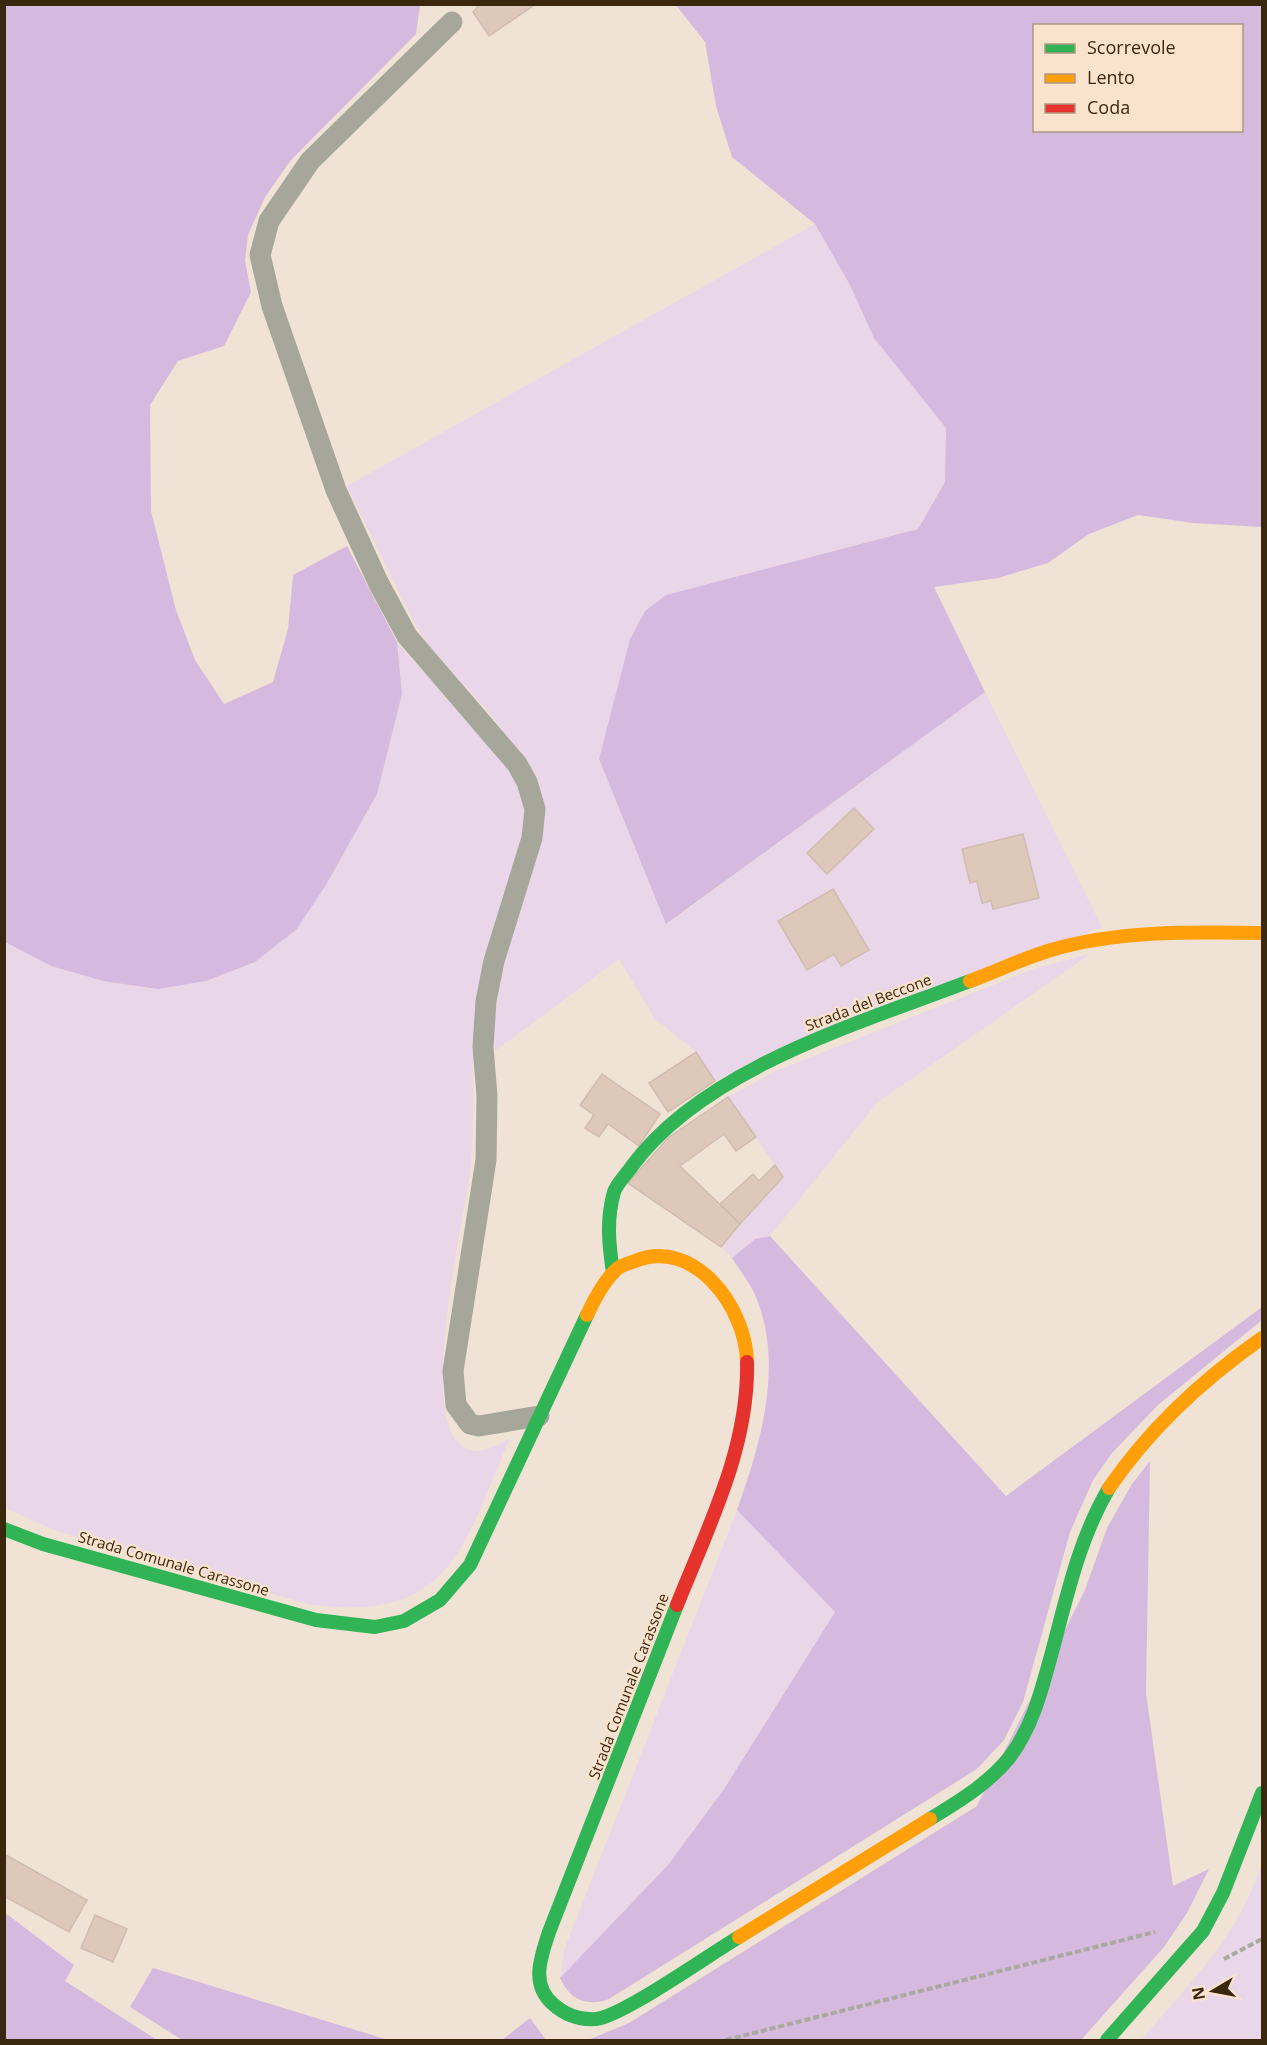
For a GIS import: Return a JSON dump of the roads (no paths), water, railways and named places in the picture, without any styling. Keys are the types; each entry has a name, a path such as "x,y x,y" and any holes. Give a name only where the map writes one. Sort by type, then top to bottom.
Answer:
{"street":[{"name":"Strada del Beccone","path":"613,1273 608,1218 615,1190 623,1178 667,1126 758,1066 819,1038 1051,950 1091,942 1136,938 1263,933"},
{"name":"Strada Comunale Carassone","path":"4,1529 43,1544 304,1617 357,1626 390,1626 427,1610 460,1580 484,1539 585,1315 613,1273 631,1260 657,1254 683,1261 708,1276 729,1304 742,1336 748,1372 748,1393 740,1439 732,1466 540,1960 539,1981 549,2001 562,2012 586,2019 613,2014 630,2004 973,1792 992,1776 1011,1755 1030,1722 1084,1542 1106,1495 1136,1452 1177,1409 1211,1378 1263,1338"},
{"path":"1107,2040 1203,1931 1224,1893 1263,1793"}],"lane":[{"path":"452,22 310,161 269,220 260,255 272,306 336,490 378,582 398,621 413,643 517,764 534,801 534,828 494,962 486,1000 483,1047 487,1118 486,1160 453,1371 456,1405 461,1416 470,1424 479,1426 539,1416"}]}
